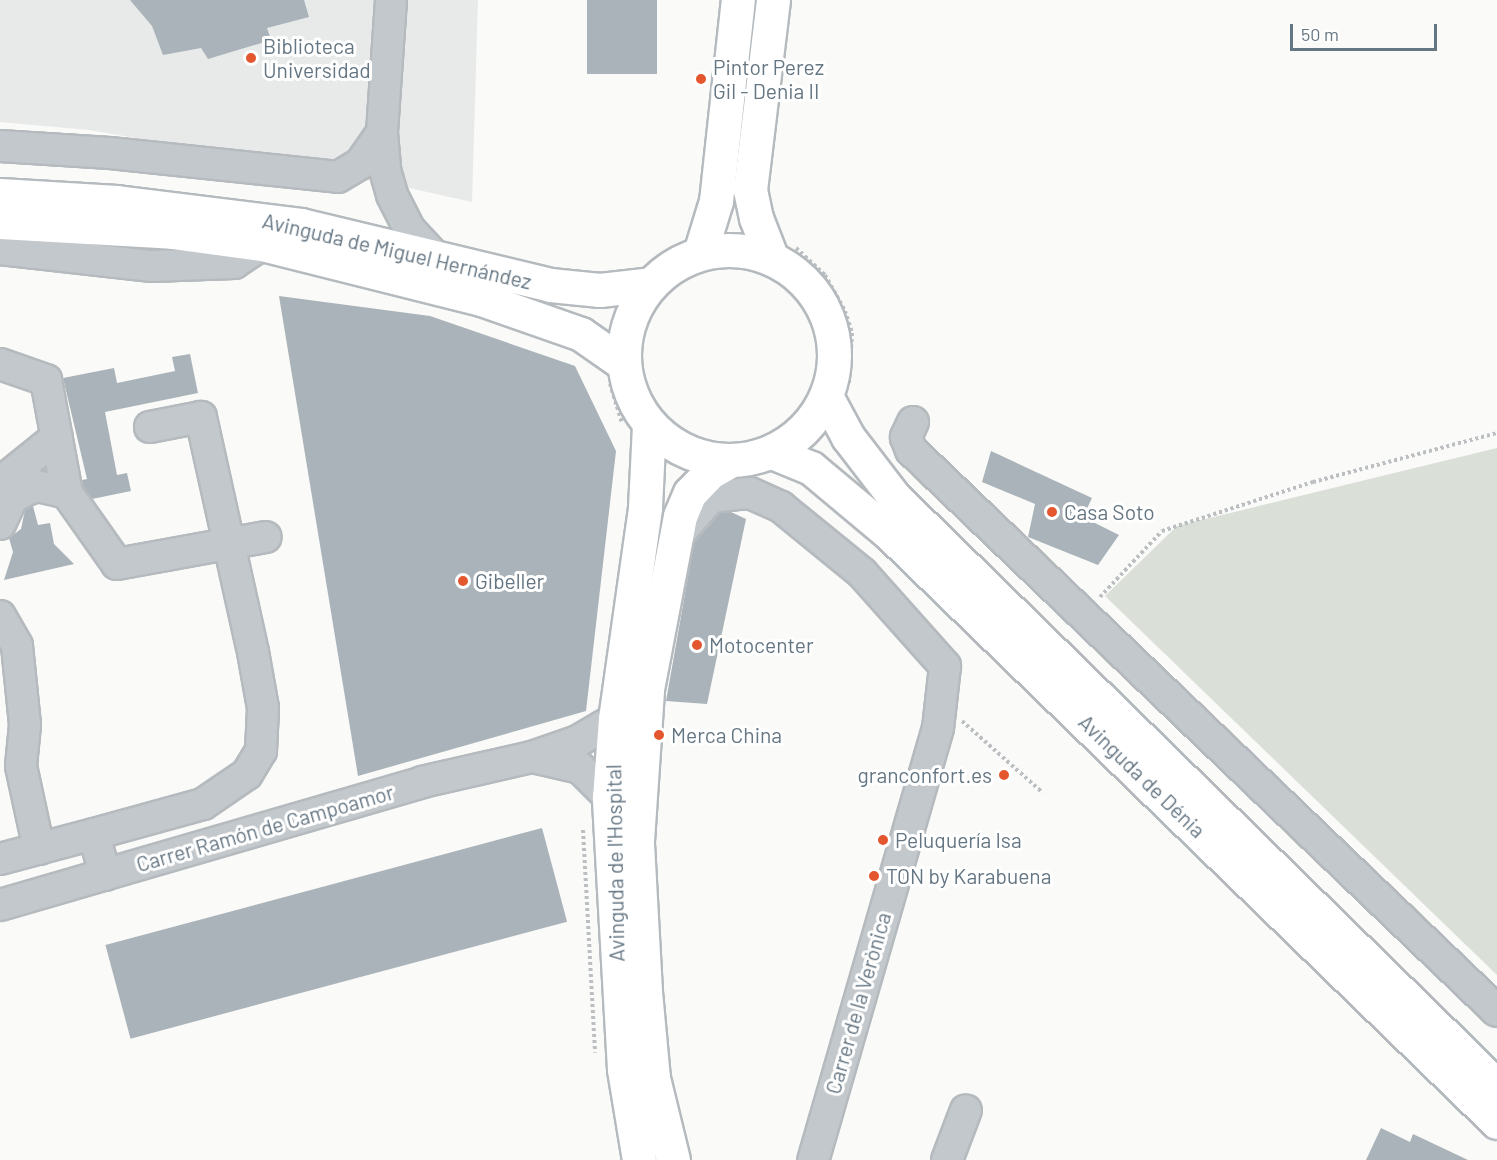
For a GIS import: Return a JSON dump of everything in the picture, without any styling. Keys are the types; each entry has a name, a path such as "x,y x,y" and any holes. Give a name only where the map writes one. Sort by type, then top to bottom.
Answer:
{"main road":[{"path":"700,254 716,201 738,0"},
{"path":"773,0 750,190 756,218 782,251 795,273 814,293 827,317 834,343 833,370 838,393 799,435 772,452 730,461 700,456 636,426 636,406 616,371 629,321 651,284 673,266 700,254 782,251"},
{"name":"Avinguda de Miguel Hernández","path":"0,195 117,202 302,225 438,260 550,285 600,290 651,284"},
{"name":"Avinguda de Miguel Hernández","path":"0,222 172,232 262,244 481,299 581,334 616,371"},
{"name":"Avinguda de Dénia","path":"838,393 848,437 894,497 1497,1086"},
{"name":"Avinguda de l'Hospital","path":"636,426 645,507 615,719 609,797 624,1070 639,1160"},
{"name":"Avinguda de Dénia","path":"772,452 811,468 890,534 1497,1122"},
{"name":"Avinguda de l'Hospital","path":"673,1160 653,1078 637,842 648,689 676,537 690,493 710,472 730,461"}],"street":[{"path":"391,0 381,134 392,195 410,230 438,260"},
{"path":"0,146 110,153 338,177 360,164 381,134"},
{"path":"0,249 152,266 234,263 262,244"},
{"path":"0,364 46,380 67,493 117,564 266,537"},
{"path":"0,859 203,804 247,774 261,751 263,708 201,417 150,427"},
{"path":"912,422 906,437 911,450 1497,1011"},
{"path":"0,483 57,438"},
{"path":"1,517 12,498 24,490 37,486 67,493"},
{"name":"Carrer de la Verònica","path":"676,537 711,497 750,492 781,507 862,573 945,666 938,728 813,1160"},
{"path":"0,616 17,646 25,725 21,766 39,849"},
{"name":"Carrer Ramón de Campoamor","path":"0,905 422,782 532,757 578,741 615,719"},
{"name":"Carrer Ramón de Campoamor","path":"532,757 580,768 609,797"},
{"path":"94,834 105,874"},
{"path":"947,1160 966,1110"}],"path":[{"path":"782,251 825,275 845,311 852,333 838,393"},
{"path":"616,371 636,426"},
{"path":"1084,614 1162,531 1313,482 1497,433"}],"shaded area":[{"path":"0,0 478,0 472,202 360,177 89,130 0,122"},
{"path":"1497,448 1497,975 1105,596 1177,526"}],"building":[{"path":"130,0 304,0 309,17 267,28 271,40 208,59 201,48 163,55 152,26"},
{"path":"587,0 657,0 657,74 587,74"},
{"name":"Gibeller","path":"279,296 430,316 575,366 616,451 586,711 358,776"},
{"path":"190,354 198,393 105,412 117,475 127,473 131,491 92,499 83,486 82,480 87,479 63,378 114,368 117,383 175,371 172,357"},
{"name":"Casa Soto","path":"991,451 1092,498 1083,517 1119,535 1098,565 1028,537 1035,504 982,482"},
{"path":"33,506 38,525 50,523 54,544 74,564 4,580 13,552 9,538 21,529 25,510"},
{"name":"Motocenter","path":"731,512 746,519 707,704 666,701 694,543 720,513"},
{"path":"542,828 567,922 131,1039 105,945"},
{"path":"1381,1128 1410,1142 1413,1134 1468,1160 1366,1160"}],"place":[{"name":"Biblioteca Universidad","path":"251,58"},
{"name":"Pintor Perez Gil - Denia II","path":"701,79"},
{"name":"Casa Soto","path":"1052,512"},
{"name":"Gibeller","path":"463,581"},
{"name":"Motocenter","path":"697,645"},
{"name":"Merca China","path":"659,735"},
{"name":"granconfort.es","path":"1004,775"},
{"name":"Peluquería Isa","path":"883,840"},
{"name":"TON by Karabuena","path":"874,876"}]}
